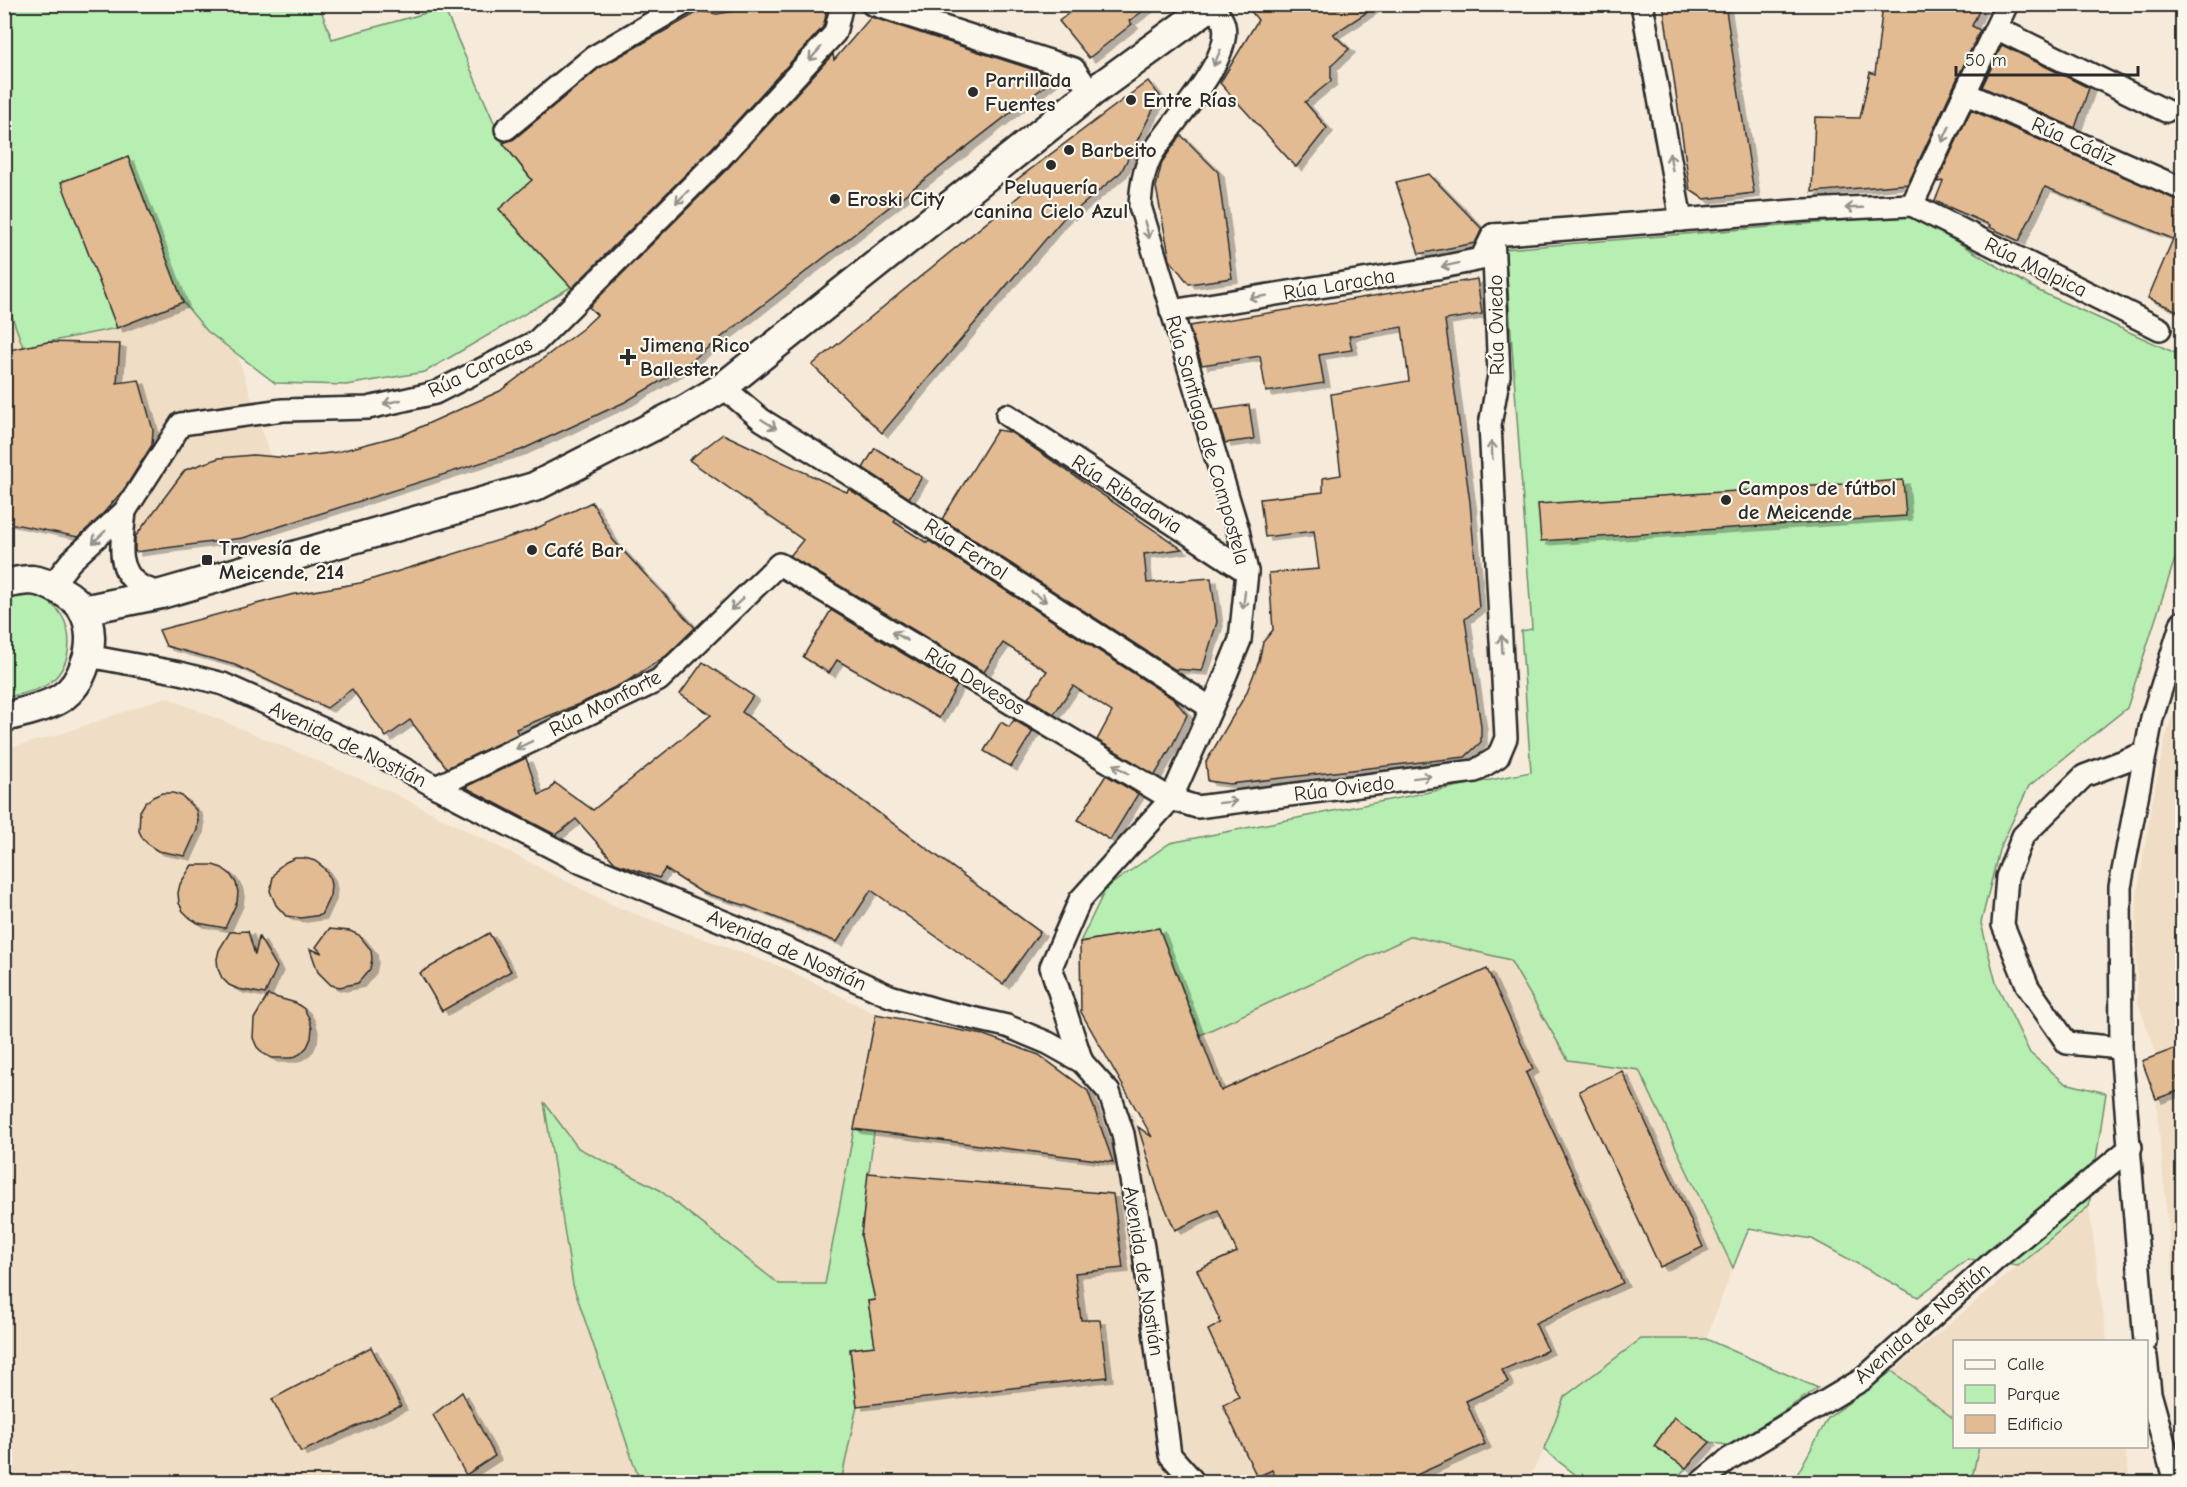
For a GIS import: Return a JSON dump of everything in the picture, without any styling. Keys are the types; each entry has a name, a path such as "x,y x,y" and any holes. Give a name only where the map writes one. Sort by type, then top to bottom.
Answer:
{"main road":[{"path":"83,610 160,594 534,487 685,410 723,387 1091,93 1212,5"},
{"path":"4,584 31,580 52,585 83,610 91,638 88,656 80,678 61,698 28,711 4,717"}],"street":[{"path":"506,129 592,58 684,4"},
{"name":"Rúa Caracas","path":"52,585 71,561 125,511 181,424 283,410 368,408 435,393 537,340 720,158 835,33 842,4"},
{"path":"1642,4 1682,220"},
{"path":"1493,235 1806,210 1912,206 2007,4"},
{"path":"876,5 1074,69 1091,93"},
{"name":"Rúa Santiago de Compostela","path":"1082,1062 1051,967 1080,900 1171,799 1239,640 1247,572 1238,530 1140,206 1141,183 1151,157 1214,66 1223,43 1224,24 1212,5"},
{"path":"1996,28 2166,111"},
{"name":"Rúa Cádiz","path":"1965,93 2182,189"},
{"name":"Rúa Malpica","path":"1912,206 2160,329"},
{"name":"Rúa Laracha","path":"1171,311 1481,259 1493,235"},
{"name":"Rúa Oviedo","path":"1171,799 1197,807 1475,771 1498,757 1506,738 1490,424 1499,375 1493,235"},
{"name":"Rúa Ferrol","path":"723,387 762,420 1211,708"},
{"name":"Rúa Ribadavia","path":"1007,415 1247,572"},
{"name":"Rúa Caracas","path":"125,511 122,560 124,570 139,585 160,594"},
{"name":"Rúa Devesos","path":"779,564 1171,799"},
{"name":"Rúa Monforte","path":"436,787 659,680 779,564"},
{"path":"2145,1340 2131,1147 2121,1048 2120,887 2152,718 2182,622"},
{"name":"Avenida de Nostián","path":"88,656 180,673 223,684 374,752 582,863 765,939 890,996 941,1011 1007,1026 1048,1043 1082,1062 1109,1092 1123,1134 1144,1253 1170,1455 1194,1482"},
{"path":"2121,1048 2067,1042 2028,987 2003,925 2007,877 2022,836 2084,776 2145,753"},
{"name":"Avenida de Nostián","path":"1701,1482 1729,1459 1863,1379 1995,1260 2131,1147"},
{"path":"2148,1375 2150,1393 2175,1482"}],"shaded area":[{"path":"4,297 24,347 117,328 183,302 207,331 238,356 270,456 219,458 185,470 134,539 133,553 82,538 5,522"},
{"path":"2182,686 2182,1373 2156,1099 2142,1061 2157,1055 2137,1000 2136,931 2137,897 2149,818 2165,739"},
{"path":"166,697 389,791 619,908 787,969 876,1014 825,1284 778,1284 658,1189 578,1148 545,1104 622,1425 640,1482 5,1482 5,749 61,734"},
{"path":"1412,936 1510,961 1568,1059 1639,1070 1733,1268 1706,1339 1641,1339 1564,1397 1544,1450 1527,1482 841,1482 857,1406 850,1349 875,1346 868,1301 874,1300 861,1236 874,1132 1112,1162 1088,1091 1133,1113 1154,1183 1245,1141 1221,1091 1200,1035"},
{"path":"2089,1206 2107,1340 1953,1340 1953,1418 1893,1371"},
{"path":"1979,1448 2124,1448 2131,1482 1971,1482"}],"green space":[{"path":"5,4 319,5 332,39 444,8 503,143 532,180 500,210 571,287 425,372 346,385 275,383 207,331 183,302 128,157 62,182 117,328 23,347 5,297"},
{"path":"1912,215 2039,291 2182,356 2182,537 2127,708 2029,786 1999,850 1981,923 1996,983 2030,1053 2065,1083 2106,1093 2089,1206 2018,1266 1968,1259 1918,1297 1812,1239 1749,1228 1733,1268 1639,1070 1568,1060 1510,960 1412,936 1200,1035 1159,928 1080,942 1106,888 1170,843 1531,772 1521,631 1532,629 1505,249"},
{"path":"17,594 35,596 48,602 58,611 65,622 68,649 65,662 48,684 33,691 5,698 5,598"},
{"path":"544,1102 578,1148 658,1189 779,1284 825,1284 854,1129 874,1132 861,1236 875,1300 868,1301 875,1346 850,1350 857,1406 841,1482 640,1482 573,1285"},
{"path":"1641,1339 1706,1339 1818,1388 1731,1446 1710,1442 1674,1417 1655,1446 1686,1468 1673,1482 1585,1482 1544,1450 1564,1397"},
{"path":"1892,1371 1953,1418 1953,1448 1979,1448 1971,1482 1793,1482 1828,1418"}],"building":[{"path":"772,4 806,4 825,9 823,27 711,149 572,288 499,209 532,180 503,143 514,139 599,68 700,11 717,14"},
{"path":"1080,4 1153,4 1129,21 1132,24 1089,58 1059,21"},
{"path":"1245,4 1380,4 1333,34 1349,49 1331,66 1331,81 1305,102 1327,128 1296,167 1220,83 1258,20"},
{"path":"1663,4 1725,4 1754,193 1704,199 1690,190"},
{"path":"1883,4 1982,4 1972,26 1980,30 1908,184 1812,192 1815,117 1860,118 1870,72 1875,74"},
{"path":"871,17 1053,76 1054,79 678,371 625,402 521,450 243,538 135,552 135,537 185,470 219,458 253,455 290,458 337,452 405,434 500,391 597,315 589,307 729,167 833,54 834,60"},
{"path":"2002,45 2089,88 2075,128 1982,87"},
{"path":"1148,81 1160,96 1121,172 1069,216 1067,214 882,433 812,365 1024,192 1015,181"},
{"path":"1971,110 2182,202 2182,313 2148,298 2173,239 2045,187 2019,241 1989,227 1990,225 1935,201 1943,181 1937,182"},
{"path":"1181,135 1218,172 1232,278 1189,284 1170,260 1156,187 1162,162"},
{"path":"128,157 183,302 117,328 61,182"},
{"path":"1429,174 1482,229 1475,243 1419,254 1396,182"},
{"path":"1477,279 1482,314 1445,320 1470,502 1479,608 1465,619 1481,726 1481,742 1465,757 1230,784 1208,781 1206,762 1246,694 1259,661 1263,642 1273,630 1269,573 1319,569 1314,531 1265,537 1260,499 1323,492 1323,478 1341,475 1331,394 1409,381 1402,327 1349,336 1352,350 1319,355 1324,383 1266,392 1260,356 1202,365 1189,326"},
{"path":"48,342 120,344 117,383 139,380 153,430 152,445 125,488 100,517 78,537 4,522 4,351"},
{"path":"1249,405 1254,439 1225,443 1215,410"},
{"path":"997,430 1010,432 1182,549 1144,554 1147,583 1211,578 1217,622 1202,671 1174,669 942,519"},
{"path":"723,434 842,490 847,492 849,489 896,519 894,522 927,543 929,541 1175,700 1187,715 1155,775 1097,740 1112,712 1073,686 1054,714 1028,698 1047,671 1003,643 984,672 790,556 803,540 689,460"},
{"path":"875,448 922,477 909,498 863,468"},
{"path":"1903,480 1906,516 1541,541 1538,504"},
{"path":"592,502 613,540 695,628 666,656 626,682 516,729 518,734 447,768 410,720 386,737 352,689 327,708 235,665 166,646 159,630 290,595 360,583 535,529"},
{"path":"831,610 957,686 939,718 837,660 829,673 803,657"},
{"path":"703,662 753,696 742,712 1040,932 1003,984 871,890 837,942 744,905 701,892 665,869 659,878 615,863 576,819 556,835 465,787 526,758 539,795 550,790 555,783 593,810 711,715 680,694"},
{"path":"1014,720 1033,731 1011,767 984,751 1001,722 1009,727"},
{"path":"1106,775 1138,794 1110,840 1078,820"},
{"path":"162,793 182,796 196,810 197,830 185,856 158,851 143,839 139,831 140,811 145,803"},
{"path":"295,858 315,861 329,876 330,896 321,915 301,918 286,916 276,905 270,891 273,877 278,868"},
{"path":"192,865 213,865 222,868 236,883 237,902 225,928 198,923 183,911 178,893 180,884"},
{"path":"1159,928 1221,1091 1487,969 1533,1069 1526,1073 1623,1283 1535,1323 1548,1350 1502,1370 1508,1382 1466,1401 1485,1444 1401,1482 1278,1482 1272,1470 1257,1477 1223,1405 1239,1397 1208,1330 1221,1323 1197,1270 1237,1252 1218,1210 1175,1230 1158,1191 1138,1127 1152,1137 1081,1012 1080,942"},
{"path":"329,929 350,931 359,935 371,950 370,969 358,983 340,987 331,985 318,972 310,949 322,953 316,947"},
{"path":"248,931 255,955 259,937 277,967 265,994 229,985 222,978 218,969 219,950 230,932"},
{"path":"489,933 511,971 442,1011 420,973"},
{"path":"268,995 296,1003 304,1009 309,1018 312,1028 311,1038 307,1047 292,1058 272,1058 264,1054 257,1047 253,1038 254,1019"},
{"path":"876,1014 984,1035 1039,1055 1088,1091 1113,1162 854,1129"},
{"path":"2182,1046 2182,1075 2177,1077 2181,1090 2156,1099 2142,1061"},
{"path":"1622,1071 1703,1247 1660,1267 1579,1091"},
{"path":"868,1173 1113,1194 1123,1268 1075,1273 1081,1320 1100,1320 1107,1377 857,1406 850,1349 875,1346 868,1301 875,1300 861,1236"},
{"path":"371,1347 401,1406 301,1452 272,1399"},
{"path":"462,1392 495,1456 466,1475 433,1415"},
{"path":"1674,1417 1710,1442 1686,1468 1654,1446"}],"place":[{"name":"Parrillada Fuentes","path":"973,92"},
{"name":"Entre Rías","path":"1131,100"},
{"name":"Barbeito","path":"1069,150"},
{"name":"Peluquería canina Cielo Azul","path":"1051,165"},
{"name":"Eroski City","path":"835,199"},
{"name":"Jimena Rico Ballester","path":"628,357"},
{"name":"Campos de fútbol de Meicende","path":"1726,500"},
{"name":"Café Bar","path":"532,550"},
{"name":"Travesía de Meicende, 214","path":"207,560"}]}
